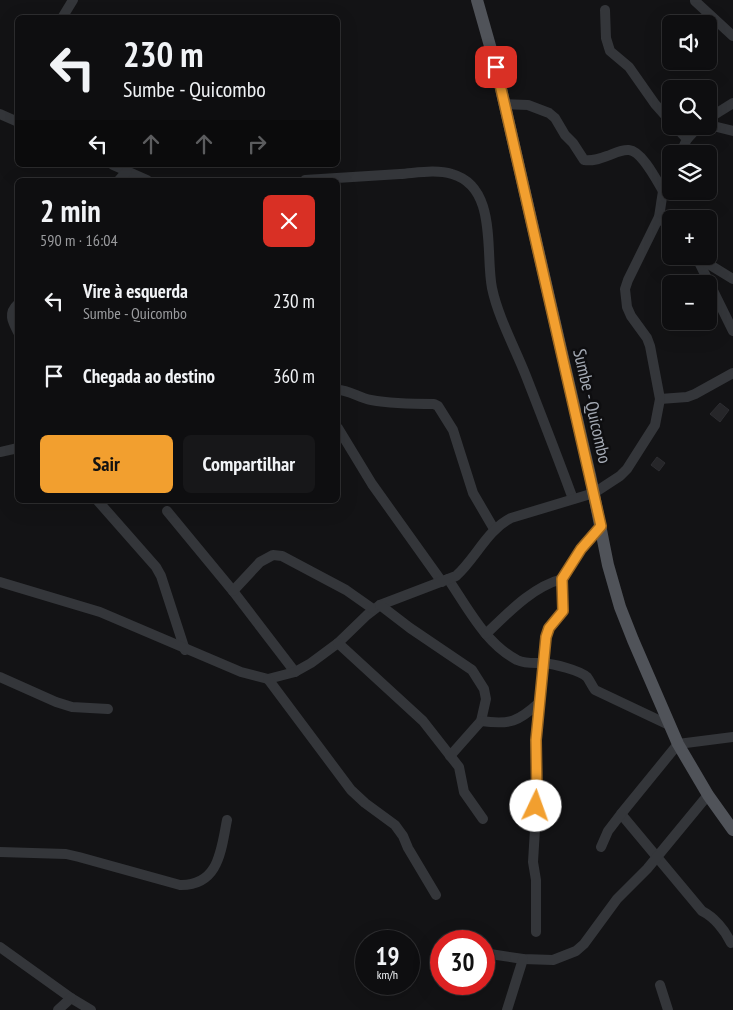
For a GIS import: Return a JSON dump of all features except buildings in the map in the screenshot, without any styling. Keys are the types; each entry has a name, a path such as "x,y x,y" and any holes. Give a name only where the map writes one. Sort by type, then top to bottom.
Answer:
{"main road":[{"name":"Sumbe - Quicombo","path":"477,0 496,67 594,492 608,565 620,606 678,744 708,795 733,830"}],"street":[{"path":"64,15 73,0"},
{"path":"694,0 733,36"},
{"path":"604,10 606,38 610,51 629,67 662,112"},
{"path":"717,113 733,103"},
{"path":"504,104 528,104 550,113 584,160 594,160 623,150 635,152 640,156 662,188"},
{"path":"0,114 15,121"},
{"path":"717,127 733,131"},
{"path":"683,135 687,140"},
{"path":"684,145 691,135"},
{"path":"118,167 142,178"},
{"path":"121,178 127,171"},
{"path":"336,178 429,172 453,174 469,183 479,195 488,228 490,280 494,297 573,499"},
{"path":"0,582 100,612 185,650 241,672 268,679 295,672 311,664 338,643 376,607 456,576 465,568 494,529 502,522 594,492 627,470 655,425 660,399 647,338 631,316 625,300 625,289 659,216 662,200"},
{"path":"659,216 662,220"},
{"path":"700,265 733,331"},
{"path":"710,265 733,279"},
{"path":"15,306 11,315 15,327"},
{"path":"660,399 687,397 733,373"},
{"path":"340,390 370,400 402,404 434,404 438,406 453,430 473,492 494,529"},
{"path":"340,431 372,484 494,643 518,660 526,663 558,665 583,675 595,690 669,725"},
{"path":"0,452 15,449"},
{"path":"100,503 156,567 161,576 185,650"},
{"path":"167,511 233,591 295,672"},
{"path":"536,932 536,880 533,862 537,796 536,740 547,632 563,611 562,579 581,549 601,526"},
{"path":"233,591 260,562 273,554 282,556 376,607 472,670 484,689 486,699 481,721 450,756"},
{"path":"486,634 520,602 551,582 562,579"},
{"path":"338,643 417,715 460,770 464,792 482,820"},
{"path":"0,677 56,702 72,707 108,709"},
{"path":"268,679 351,790 395,825 436,895"},
{"path":"481,721 506,723 526,714 540,702"},
{"path":"601,847 608,830 678,744 733,737"},
{"path":"495,955 523,959 553,960 576,951 584,944 617,899 644,872 708,795"},
{"path":"621,814 702,911 712,917 728,936 731,943"},
{"path":"0,852 72,856 180,885 191,886 210,874 216,864 227,820"},
{"path":"0,947 91,1010"},
{"path":"507,1010 523,959"},
{"path":"660,985 668,1010"},
{"path":"58,1010 72,998"}],"route":[{"path":"496,67 601,526 581,549 562,579 563,611 547,632 536,740 536,806"}]}
